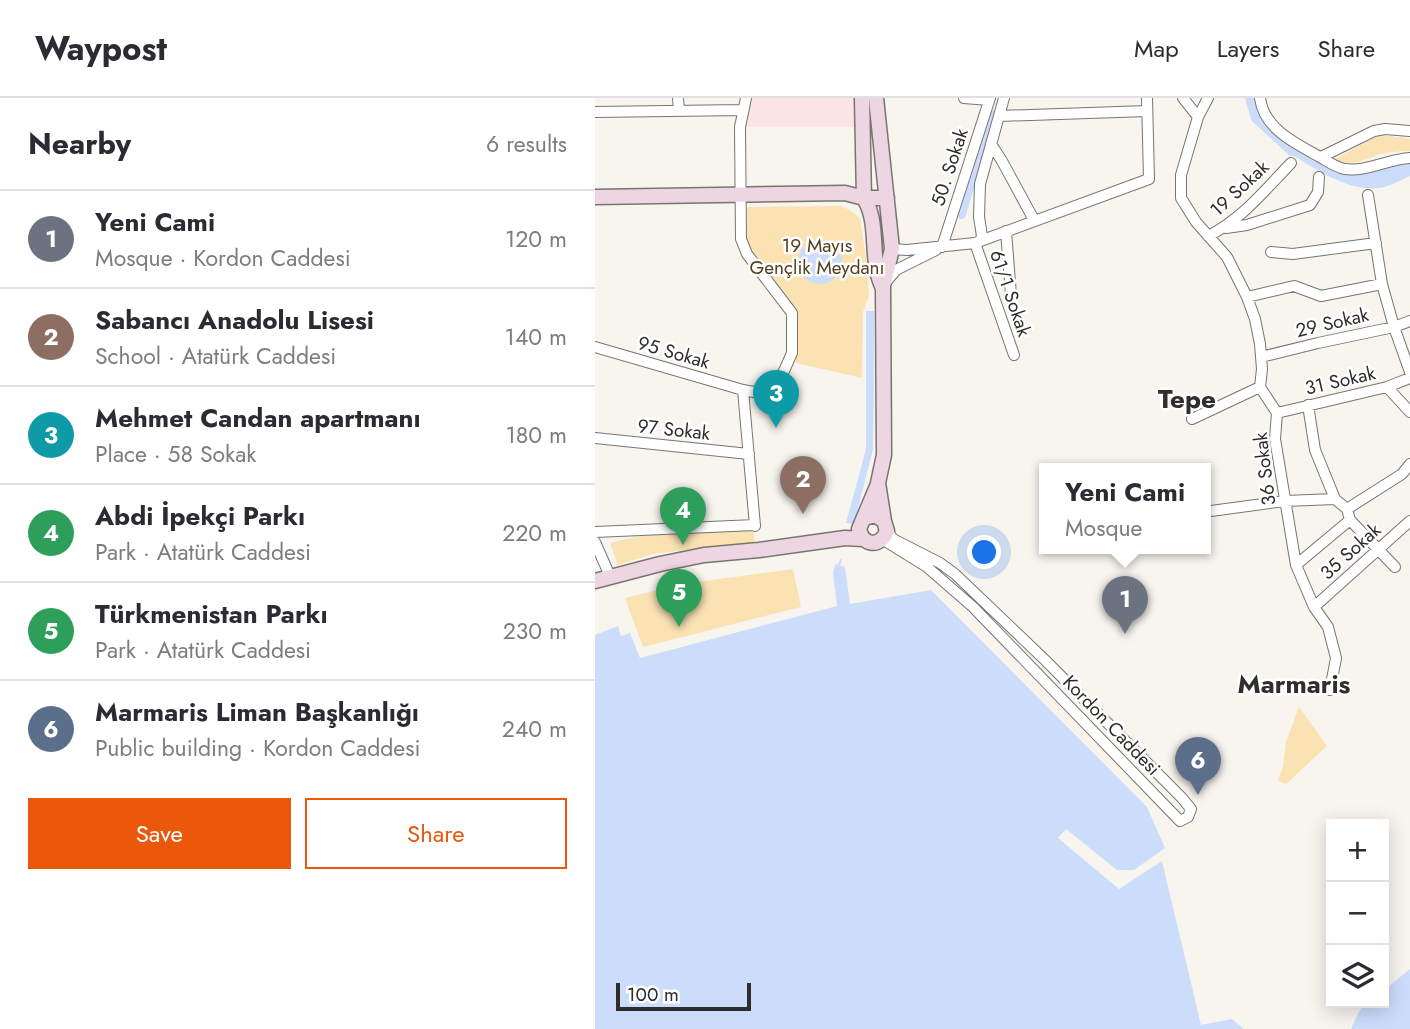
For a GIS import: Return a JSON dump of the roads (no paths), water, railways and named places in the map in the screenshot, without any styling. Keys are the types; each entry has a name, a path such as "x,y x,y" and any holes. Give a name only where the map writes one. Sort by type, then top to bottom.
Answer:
{"main road":[{"path":"862,98 864,190 871,210 877,275 883,286"},
{"path":"862,529 878,483 884,455 883,286 892,249 876,98"},
{"path":"595,197 845,193 886,182"},
{"path":"864,190 887,198"},
{"path":"862,529 873,543 884,530 878,483"},
{"path":"595,581 704,555 845,538 862,529 870,515 875,515 884,530"}],"street":[{"path":"678,98 679,110"},
{"path":"595,532 755,525 743,390 754,393 775,385 784,371 792,353 792,313 747,254 741,239 740,127 746,98"},
{"path":"964,98 989,99"},
{"name":"61/1 Sokak","path":"1004,98 980,184 979,217 982,236 978,242 1014,355"},
{"path":"892,249 907,250 978,242 1149,179 1147,98"},
{"path":"1183,98 1198,117"},
{"path":"1192,419 1261,387 1262,369 1261,345 1247,297 1227,257 1196,222 1181,198 1181,175 1198,117 1208,98"},
{"path":"1260,98 1262,110 1272,124 1291,141 1344,169 1369,167 1399,158 1410,158"},
{"name":"50. Sokak","path":"942,247 989,99"},
{"path":"595,112 743,110"},
{"path":"999,116 1147,111"},
{"path":"1321,157 1374,131 1410,131"},
{"path":"991,144 1034,220"},
{"name":"19 Sokak","path":"1209,236 1226,228 1291,163"},
{"path":"1226,228 1247,225 1310,205 1318,192 1319,177"},
{"path":"1368,195 1382,284 1410,373"},
{"path":"1006,231 1011,295"},
{"path":"1271,251 1293,254 1375,243"},
{"path":"883,286 896,270 942,247"},
{"path":"1247,297 1294,286 1321,296 1382,284"},
{"name":"29 Sokak","path":"1261,357 1410,321"},
{"name":"95 Sokak","path":"595,346 743,390"},
{"name":"31 Sokak","path":"1277,413 1387,387 1410,378"},
{"name":"36 Sokak","path":"1261,387 1277,413 1275,439 1296,565 1314,607 1328,627 1336,658 1330,690"},
{"path":"1387,387 1410,412"},
{"path":"1308,405 1315,450 1335,499 1377,550 1395,567"},
{"name":"97 Sokak","path":"595,438 749,454"},
{"path":"1296,565 1348,514 1406,478 1410,464"},
{"path":"1211,511 1285,501 1335,499"},
{"name":"35 Sokak","path":"1314,607 1410,521"},
{"name":"Kordon Caddesi","path":"884,530 893,539 940,563 955,574 1092,706 1182,798 1191,809 1188,817 1179,821 973,607 927,567 884,530"},
{"path":"595,542 610,576"},
{"path":"1081,718 1092,706"}],"water":[{"path":"1295,148 1336,173 1366,173 1392,163 1410,162 1410,176 1383,187 1357,187 1334,179 1302,161 1293,155"},
{"path":"820,240 836,246 842,262 836,278 820,284 804,278 798,262 804,246"},
{"path":"866,311 874,311 873,449 854,524 846,523 866,449"},
{"path":"835,564 845,567 850,604 931,590 1147,807 1165,848 1134,870 1117,870 1066,829 1058,838 1119,889 1162,861 1201,1025 1232,1019 1244,1029 595,1029 595,635 618,626 621,636 630,633 640,658 837,606 833,573"},
{"path":"1410,969 1410,1029 1351,1029 1362,1008 1389,1008 1389,986"}],"waterway":[{"path":"1250,98 1256,118 1292,151"},
{"path":"961,214 991,115"},
{"path":"839,564 841,560"}],"place":[{"name":"Mehmet Candan apartmanı","path":"776,428"},
{"name":"Sabancı Anadolu Lisesi","path":"803,514"},
{"name":"Abdi İpekçi Parkı","path":"683,545"},
{"name":"Türkmenistan Parkı","path":"679,627"},
{"name":"Yeni Cami","path":"1125,634"},
{"name":"Marmaris Liman Başkanlığı","path":"1198,795"}],"district":[{"name":"Tepe","path":"1187,399"},
{"name":"Marmaris","path":"1294,684"}],"park label":[{"name":"19 Mayıs Gençlik Meydanı","path":"817,256"}]}
